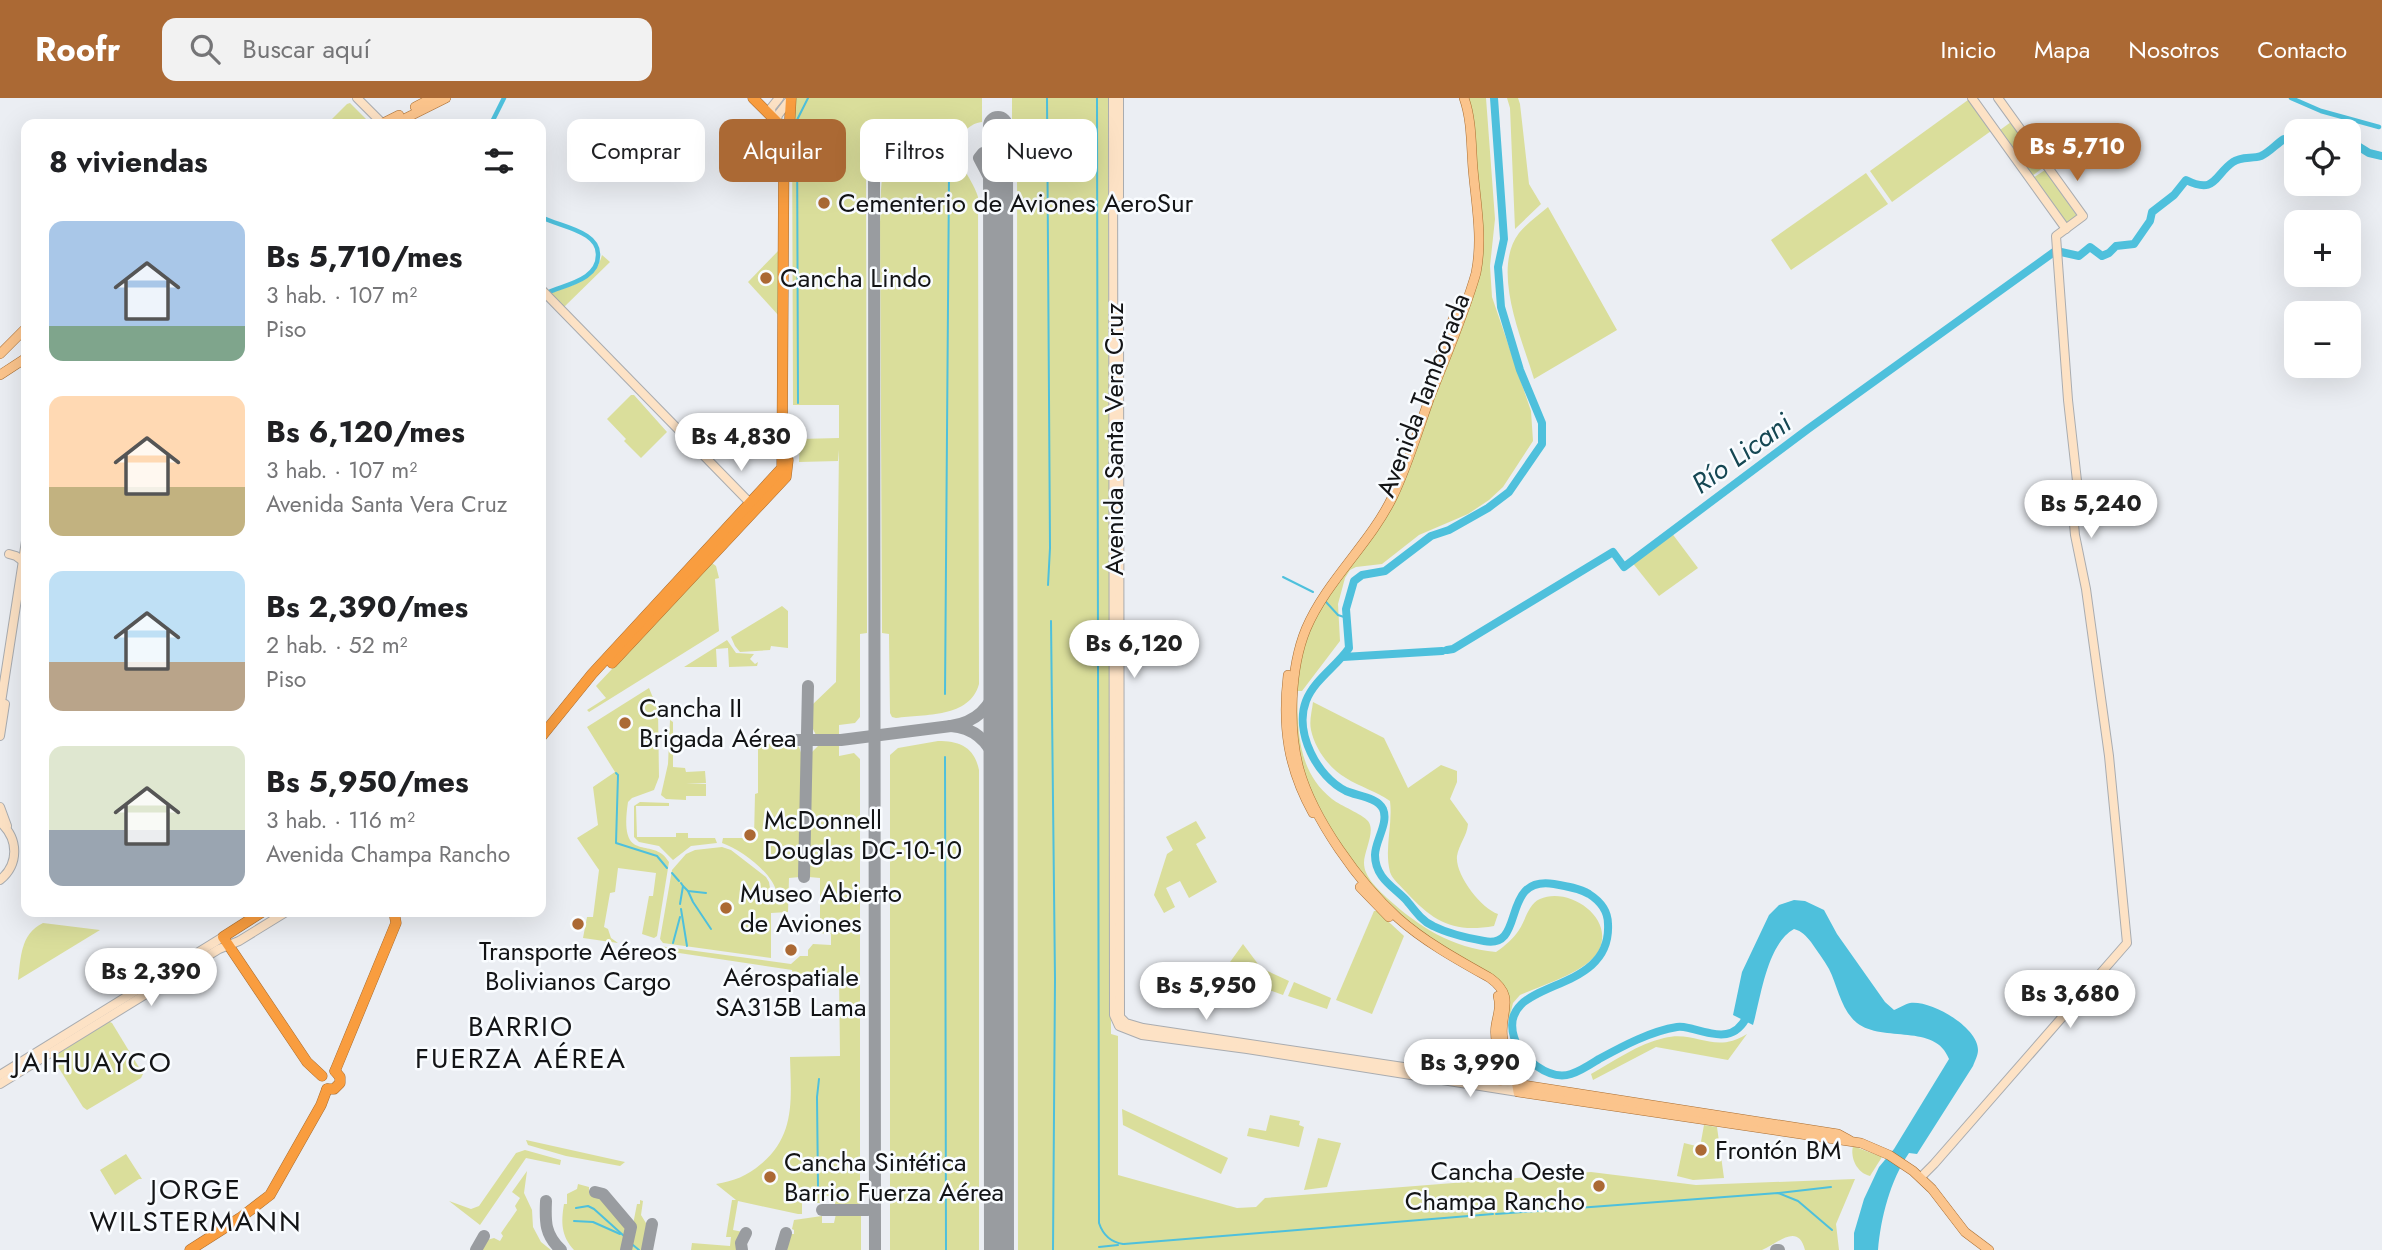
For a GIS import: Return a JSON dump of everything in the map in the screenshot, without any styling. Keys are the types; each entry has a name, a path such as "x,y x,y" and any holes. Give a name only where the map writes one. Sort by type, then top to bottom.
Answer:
{"highway":[{"path":"753,98 779,119"},
{"path":"761,98 779,119"},
{"path":"779,119 791,98"},
{"path":"546,731 592,674 754,506 786,477 780,182"},
{"path":"546,740 597,679 754,506"},
{"path":"256,917 226,941 307,1062 322,1076 322,1083 327,1089"},
{"path":"335,1072 396,923 395,917"},
{"path":"322,1076 328,1071 335,1072 340,1077 340,1083 334,1089 327,1089"},
{"path":"190,1250 270,1195 321,1105 327,1089"}],"main road":[{"path":"351,98 371,119"},
{"path":"357,98 377,119"},
{"path":"392,119 432,98"},
{"path":"404,119 446,98"},
{"path":"779,98 779,119"},
{"path":"779,119 791,98"},
{"name":"Avenida Santa Vera Cruz","path":"1113,98 1114,1015 1119,1026 1125,1026 1119,1007 1119,98"},
{"name":"Avenida Tamborada","path":"1459,98 1464,123 1474,234 1471,267 1388,494 1316,598 1298,633 1287,688 1287,733 1292,767 1300,791 1350,875 1375,904 1415,939 1487,982 1496,991 1500,1003 1496,1041 1517,1085"},
{"name":"Avenida Tamborada","path":"1464,98 1469,122 1480,233 1476,273 1392,499 1321,601 1305,632 1295,671 1294,729 1303,782 1336,844 1358,876 1409,928 1499,986 1506,1003 1503,1039 1517,1085"},
{"path":"1972,98 2066,229"},
{"path":"1921,1177 2127,943 2109,756 2088,602 2074,524 2073,513 2079,494 2068,400 2056,236 2083,216 1998,98"},
{"path":"546,294 674,429"},
{"path":"546,301 754,506"},
{"path":"0,354 21,333"},
{"path":"1,374 21,361"},
{"path":"9,554 21,560"},
{"path":"0,709 21,580"},
{"path":"0,736 21,607"},
{"path":"0,807 13,839 15,857 11,868 0,880"},
{"path":"0,822 8,829"},
{"path":"0,1075 226,941 276,917"},
{"path":"0,1084 226,941"},
{"path":"1125,1026 1500,1082 1776,1128 1837,1141 1851,1141 1889,1155 1921,1177 1957,1224 1989,1250"},
{"path":"1125,1026 1142,1035 1517,1085"},
{"path":"1500,1082 1508,1071"}],"green space":[{"path":"796,98 982,98 982,122 968,129 968,119 860,119 860,182 866,182 867,633 860,634 860,717 855,723 839,725 839,735 816,735 813,729 812,705 836,682 839,450 838,461 799,462 800,439 839,438 839,405 793,405 792,182 846,182 846,119 792,119"},
{"path":"1012,98 1108,98 1111,1034 1118,1036 1118,1175 1237,1208 1256,1207 1265,1198 1591,1172 1696,1185 1855,1179 1836,1224 1839,1250 1805,1250 1802,1241 1792,1236 1762,1250 1018,1250 1017,182 1097,182 1097,119 1012,119"},
{"path":"1467,98 1486,98 1495,219 1490,266 1492,297 1531,411 1533,441 1503,487 1489,500 1468,514 1419,535 1382,564 1350,570 1338,604 1340,641 1302,691 1297,691 1298,721 1306,763 1320,788 1332,799 1365,818 1370,825 1364,858 1369,878 1387,898 1424,927 1465,946 1496,952 1514,936 1530,908 1540,899 1563,897 1586,907 1595,916 1602,938 1599,950 1593,958 1575,971 1520,995 1513,1003 1509,1019 1505,992 1405,920 1374,890 1337,840 1307,784 1299,758 1295,704 1298,665 1315,617 1386,513 1478,274"},
{"path":"1507,98 1518,98 1520,104 1529,184 1541,204 1515,229 1510,108"},
{"path":"1968,100 1991,131 1892,202 1870,171"},
{"path":"350,103 366,119 332,119"},
{"path":"2011,122 2044,167 2032,176 2000,130"},
{"path":"2045,170 2077,216 2066,224 2033,178"},
{"path":"1866,173 1888,204 1791,270 1771,240"},
{"path":"968,176 978,197 979,684 974,695 956,709 896,718 890,713 889,634 882,633 882,182 968,182"},
{"path":"1548,207 1617,330 1534,379 1512,305 1508,266 1511,248 1519,233"},
{"path":"779,250 779,316 748,282"},
{"path":"602,255 610,262 563,308 549,294 588,277 599,264"},
{"path":"634,395 667,432 641,458 607,419"},
{"path":"1671,532 1698,568 1659,596 1631,561"},
{"path":"712,563 716,566 719,578 715,579 719,631 589,712 587,710 606,698 596,686"},
{"path":"782,606 788,611 788,648 771,646 770,650 740,652 731,637"},
{"path":"727,640 736,653 754,654 750,659 755,664 758,662 757,666 729,667 728,648 716,649 717,667 684,667"},
{"path":"649,688 658,710 659,777 654,790 628,802 626,822 632,843 662,854 669,862 657,936 654,938 642,934 649,896 653,896 656,873 618,868 615,892 610,893 604,927 618,943 583,938 587,917 593,917 599,870 577,838 598,825 593,787 615,772 587,727"},
{"path":"1313,702 1384,738 1408,788 1441,765 1457,771 1457,782 1450,799 1468,824 1458,852 1457,864 1470,890 1491,911 1498,914 1494,926 1467,928 1445,923 1426,911 1395,880 1388,863 1390,801 1346,778 1324,757 1311,730"},
{"path":"670,720 673,722 673,767 685,768 686,772 705,771 706,783 686,784 706,784 706,796 686,796 686,800 666,799 661,795 668,764"},
{"path":"938,741 953,742 965,747 974,756 979,770 979,1250 890,1250 890,755 898,748"},
{"path":"758,743 796,745 803,758 800,877 789,878 788,912 771,913 771,958 663,943 660,939 672,870 686,854 695,850 722,847 731,850 766,877 771,894 777,894 775,886 764,871 739,851 722,843 723,838 754,838 755,794 758,793"},
{"path":"818,746 839,746 839,756 854,753 860,759 860,1206 839,1206 835,1204 835,1196 822,1196 822,1203 802,1203 802,1214 798,1214 738,1201 733,1230 743,1232 739,1250 691,1250 692,1243 730,1246 731,1237 726,1237 732,1200 736,1200 716,1184 751,1172 772,1153 780,1141 789,1115 790,1057 840,1056 839,974 793,975 792,970 659,950 659,946 791,964 800,956 808,956 808,950 813,944 831,945 831,934 820,933 820,878 809,877 811,759 812,752"},
{"path":"640,802 669,803 669,806 636,806 637,837 676,837 676,833 688,833 688,838 715,838 717,843 691,846 673,860 659,846 639,842 634,837 634,806"},
{"path":"1196,821 1206,838 1196,844 1217,882 1189,898 1180,881 1166,888 1175,907 1164,913 1154,895 1167,854 1173,850 1166,837"},
{"path":"1374,911 1404,936 1372,1014 1336,1000"},
{"path":"43,923 100,930 18,980 26,940 35,928"},
{"path":"1243,944 1261,968 1289,981 1283,995 1226,974 1225,969"},
{"path":"1294,982 1331,998 1327,1009 1288,996"},
{"path":"108,1021 112,1023 143,1074 141,1078 87,1110 52,1057"},
{"path":"1747,1034 1728,1060 1656,1047 1593,1080 1591,1074 1636,1049 1664,1038 1676,1036 1725,1042"},
{"path":"1122,1109 1228,1158 1221,1174 1123,1125"},
{"path":"1270,1115 1300,1121 1299,1125 1304,1127 1299,1147 1247,1136 1249,1128 1266,1131"},
{"name":"Frontón BM","path":"1704,1125 1717,1127 1724,1178 1693,1180 1677,1176 1684,1143 1700,1147"},
{"path":"1318,1138 1341,1143 1327,1187 1304,1190"},
{"path":"526,1140 625,1162 620,1166 566,1156 528,1145"},
{"path":"1853,1146 1882,1157 1870,1176 1861,1172 1856,1164"},
{"path":"525,1150 561,1160 560,1165 526,1158 480,1225 449,1201 471,1209 479,1206 516,1153"},
{"path":"126,1154 142,1179 115,1195 100,1170"},
{"path":"527,1171 524,1193 532,1210 533,1227 541,1242 551,1250 480,1250 483,1241 494,1238 500,1241 503,1236 501,1233 517,1210 515,1206 520,1198 512,1192"},
{"path":"578,1184 589,1187 589,1194 607,1203 620,1215 627,1231 624,1250 574,1250 570,1245 563,1228 563,1211 564,1204 567,1204 567,1194 577,1189"},
{"path":"640,1200 643,1201 641,1215 649,1228 645,1250 628,1250 637,1204 640,1204"},
{"path":"861,1213 861,1250 787,1250 790,1234 794,1234 794,1220 822,1216 822,1223 834,1223 836,1214"}],"water":[{"path":"1794,900 1805,901 1824,910 1837,934 1885,1002 1894,1010 1910,1003 1919,1003 1941,1010 1962,1024 1976,1041 1978,1052 1973,1066 1917,1154 1909,1153 1902,1164 1884,1212 1878,1250 1854,1250 1854,1233 1864,1199 1879,1167 1894,1149 1949,1059 1933,1041 1868,1029 1857,1023 1843,1005 1823,959 1806,936 1794,929 1777,946 1771,959 1753,1025 1733,1015 1742,972 1769,915 1779,905"}],"waterway":[{"path":"494,119 504,98"},
{"path":"798,403 797,120 808,98"},
{"path":"1047,98 1048,585"},
{"path":"1097,98 1099,1223 1108,1237 1123,1244"},
{"path":"1494,98 1504,239 1498,267 1501,307 1520,370 1542,423 1542,444 1509,492 1488,508 1449,530 1431,536 1385,571 1362,575 1354,581 1346,609 1349,648 1314,686 1306,701 1303,713 1306,739 1317,765 1335,784 1346,791 1372,799 1383,809 1383,826 1375,855 1378,870 1429,924 1465,937 1497,941 1511,925 1519,900 1526,890 1537,884 1554,884 1581,890 1603,907 1608,924 1604,948 1592,964 1522,1004 1513,1018 1517,1045 1536,1066 1554,1074 1571,1074 1627,1044 1667,1029 1683,1027 1719,1034 1733,1032 1739,1028 1749,1012"},
{"path":"2291,98 2321,111 2379,127"},
{"name":"Río Licani","path":"2061,252 2079,256 2090,247 2102,256 2116,246 2134,244 2150,221 2152,212 2174,195 2186,180 2196,184 2209,184 2236,160 2261,156 2284,139"},
{"name":"Río Licani","path":"2361,148 2382,156"},
{"path":"945,694 949,182"},
{"path":"546,219 582,233 593,241 598,251 597,262 588,275 549,292"},
{"name":"Río Licani","path":"1447,650 1453,649 1613,552 1624,567 1808,429 2054,252"},
{"path":"1283,577 1313,592"},
{"path":"1326,602 1338,615 1347,618"},
{"path":"1051,621 1055,979 1053,1250"},
{"name":"Río Licani","path":"1343,657 1442,651"},
{"path":"945,757 946,1250"},
{"path":"616,773 616,843 657,856 667,868"},
{"path":"672,873 679,881"},
{"path":"680,904 683,886 681,883"},
{"path":"683,886 688,891 706,893"},
{"path":"688,891 711,929"},
{"path":"681,909 687,946"},
{"path":"673,943 680,917"},
{"path":"818,1187 819,1079"},
{"path":"1779,1193 1831,1187"},
{"path":"1496,1214 1778,1193 1798,1201 1832,1230"},
{"path":"576,1208 588,1206 594,1209 624,1236"},
{"path":"1124,1244 1493,1214"},
{"path":"574,1221 593,1222 620,1234"},
{"path":"633,1245 639,1250"},
{"path":"1099,1247 1118,1245"}],"taxiway":[{"path":"982,154 979,158 982,164"},
{"path":"874,182 875,1250"},
{"path":"992,182 998,194"},
{"path":"998,768 982,739 968,730 951,726 968,721 981,713 999,685"},
{"path":"804,877 808,686"},
{"path":"786,740 841,740 951,726"},
{"path":"595,1192 603,1194 631,1227 626,1250"},
{"path":"546,1201 547,1228 561,1250"},
{"path":"822,1210 868,1210"},
{"path":"647,1250 652,1224"},
{"path":"742,1250 741,1243 746,1233"},
{"path":"781,1250 786,1233"},
{"path":"476,1250 484,1236"}],"runway":[{"path":"998,182 999,1250"}],"place":[{"name":"Cementerio de Aviones AeroSur","path":"824,203"},
{"name":"Cancha Lindo","path":"766,278"},
{"name":"Cancha II Brigada Aérea","path":"625,723"},
{"name":"McDonnell Douglas DC-10-10","path":"750,835"},
{"name":"Museo Abierto de Aviones","path":"726,908"},
{"name":"Transporte Aéreos Bolivianos Cargo","path":"578,924"},
{"name":"Aérospatiale SA315B Lama","path":"791,950"},
{"name":"Frontón BM","path":"1701,1150"},
{"name":"Cancha Sintética Barrio Fuerza Aérea","path":"770,1177"},
{"name":"Cancha Oeste Champa Rancho","path":"1599,1186"}],"district":[{"name":"BARRIO FUERZA AÉREA","path":"521,1042"},
{"name":"JAIHUAYCO","path":"93,1062"},
{"name":"JORGE WILSTERMANN","path":"196,1205"}]}
